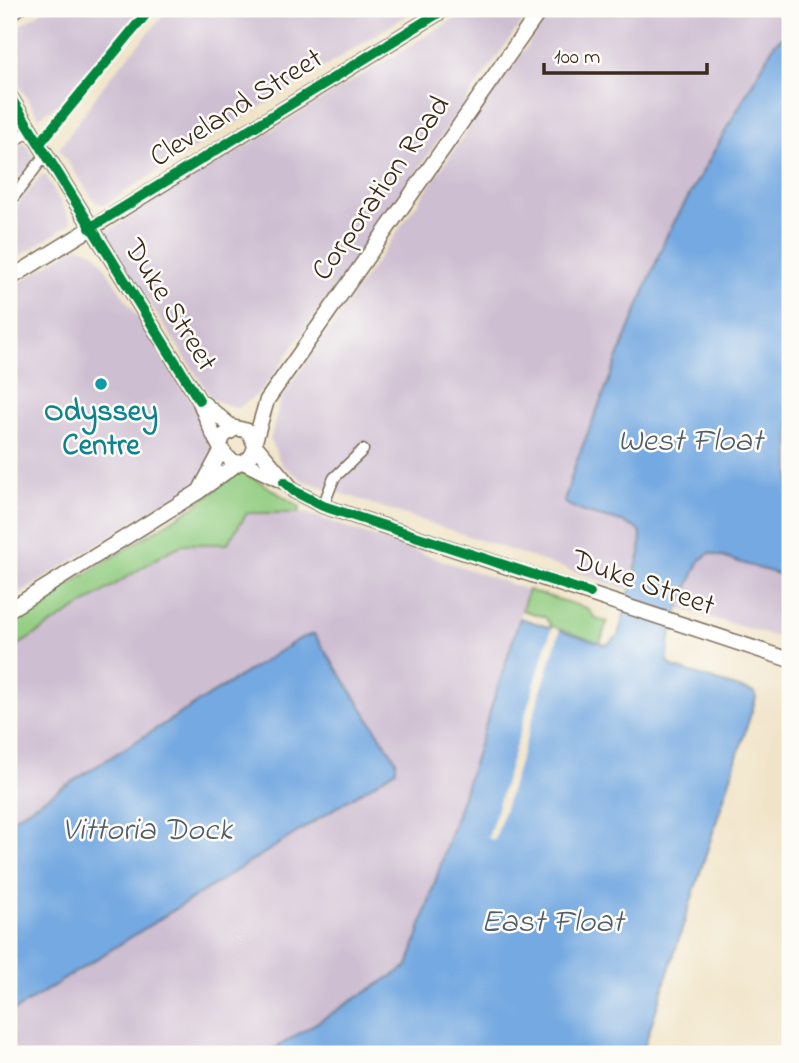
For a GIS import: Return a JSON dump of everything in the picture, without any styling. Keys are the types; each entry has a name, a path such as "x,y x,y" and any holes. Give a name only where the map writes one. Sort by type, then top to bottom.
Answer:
{"main road":[{"name":"Cleveland Street","path":"9,279 445,9"},
{"name":"Corporation Road","path":"235,428 267,400 541,9"},
{"name":"Duke Street","path":"9,95 90,229 199,400 221,449"},
{"name":"Duke Street","path":"199,400 235,428"},
{"name":"Corporation Road","path":"255,443 267,400"},
{"path":"9,610 198,492 252,456 255,443 248,431 235,428 223,436 221,449 198,492"},
{"name":"Duke Street","path":"255,443 284,482"},
{"path":"221,449 229,460 240,463"},
{"name":"Duke Street","path":"240,463 284,482 323,506 790,660"}],"street":[{"path":"9,16 20,9"},
{"path":"9,203 43,148 150,9"},
{"path":"9,145 31,130"},
{"path":"323,506 334,478 363,450"}],"shaded area":[{"path":"46,9 143,9 66,99 39,117 9,71 9,32"},
{"path":"169,9 417,9 104,205 95,202 59,149 106,82"},
{"path":"470,9 531,9 261,392 238,408 213,400 104,233"},
{"path":"553,9 790,9 790,31 775,43 667,235 575,465 564,501 575,510 633,526 641,532 640,553 632,591 304,481 282,465 270,440 281,398"},
{"path":"24,142 35,158 9,192 9,152"},
{"path":"41,175 46,176 72,223 9,263 9,216"},
{"path":"78,246 96,253 208,427 213,445 212,457 197,481 9,601 9,289"},
{"path":"247,513 305,513 528,590 408,966 266,1054 9,1054 9,1014 396,770 396,760 314,634 301,638 9,821 9,651 166,552 184,544 227,544"},
{"path":"710,553 790,578 790,641 681,609 700,560"}],"green space":[{"path":"244,472 300,507 298,513 247,513 227,544 184,544 167,552 9,651 9,622 196,505 235,474"},
{"path":"528,590 587,608 595,618 607,622 600,643 552,627 545,617 522,610"}],"water":[{"name":"East Float","path":"790,31 790,578 710,553 700,560 674,623 668,662 673,667 755,693 756,698 642,1054 266,1054 408,966 520,618 606,645 618,636 640,553 641,532 564,502 575,465 667,235 775,43"},
{"name":"Vittoria Dock","path":"314,634 396,760 396,770 9,1014 9,821 301,638"}],"pier":[{"path":"552,627 560,630 495,840 488,838"}],"cycle path":[{"path":"40,143 150,9"},
{"path":"90,228 445,9"},
{"path":"9,95 199,400"},
{"path":"284,482 294,491 323,506 590,593"}],"place":[{"name":"Odyssey Centre","path":"101,384"}],"water label":[{"name":"West Float","path":"690,442"}]}
